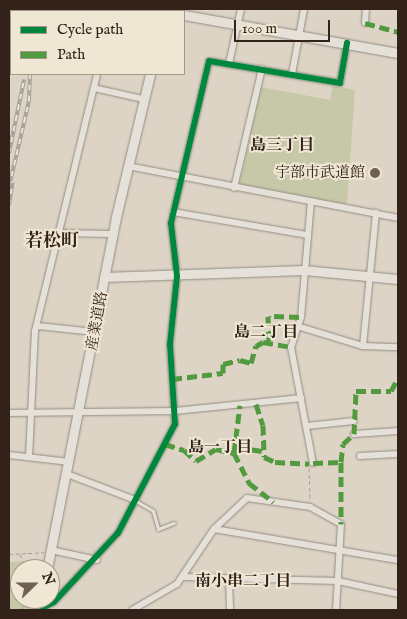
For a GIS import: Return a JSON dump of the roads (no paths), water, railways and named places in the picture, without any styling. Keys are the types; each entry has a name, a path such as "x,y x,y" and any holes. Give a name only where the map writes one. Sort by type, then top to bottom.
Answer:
{"street":[{"path":"146,9 165,10"},
{"path":"229,64 241,9"},
{"path":"292,74 304,9"},
{"path":"365,23 366,9"},
{"path":"185,15 398,53"},
{"path":"60,596 97,560 125,523 135,500 173,430 175,410 170,344 177,276 173,212 209,60 340,83 347,43"},
{"path":"234,188 262,69"},
{"path":"29,457 29,413 38,326 97,75"},
{"name":"産業道路","path":"48,559 81,413 112,234 150,75"},
{"path":"94,88 143,99"},
{"path":"128,166 181,180 311,201 398,218"},
{"path":"311,201 297,326 291,348 313,463"},
{"path":"173,212 308,235"},
{"path":"363,346 376,213"},
{"path":"61,233 112,234"},
{"path":"104,277 177,276 304,270 398,279"},
{"path":"38,326 95,332"},
{"path":"297,326 363,346 398,347"},
{"path":"9,413 175,410 301,398"},
{"path":"307,426 354,420"},
{"path":"354,434 398,431"},
{"path":"360,456 398,454"},
{"path":"9,455 70,462"},
{"path":"67,474 135,500"},
{"path":"132,610 183,577 214,529 247,498 310,507 341,524 336,610"},
{"path":"214,529 398,560"},
{"path":"48,551 97,560"},
{"path":"183,577 229,580 338,581 398,594"},
{"path":"229,580 230,610"}],"lane":[{"path":"135,500 153,512 158,529 174,524"}],"railway":[{"path":"9,187 29,101 30,75"},
{"path":"9,153 24,80"},
{"path":"9,205 13,181"}],"place":[{"name":"宇部市武道館","path":"375,173"}],"district":[{"name":"島三丁目","path":"282,146"},
{"name":"若松町","path":"52,242"},
{"name":"島二丁目","path":"266,333"},
{"name":"島一丁目","path":"220,448"},
{"name":"南小串二丁目","path":"243,582"}]}
